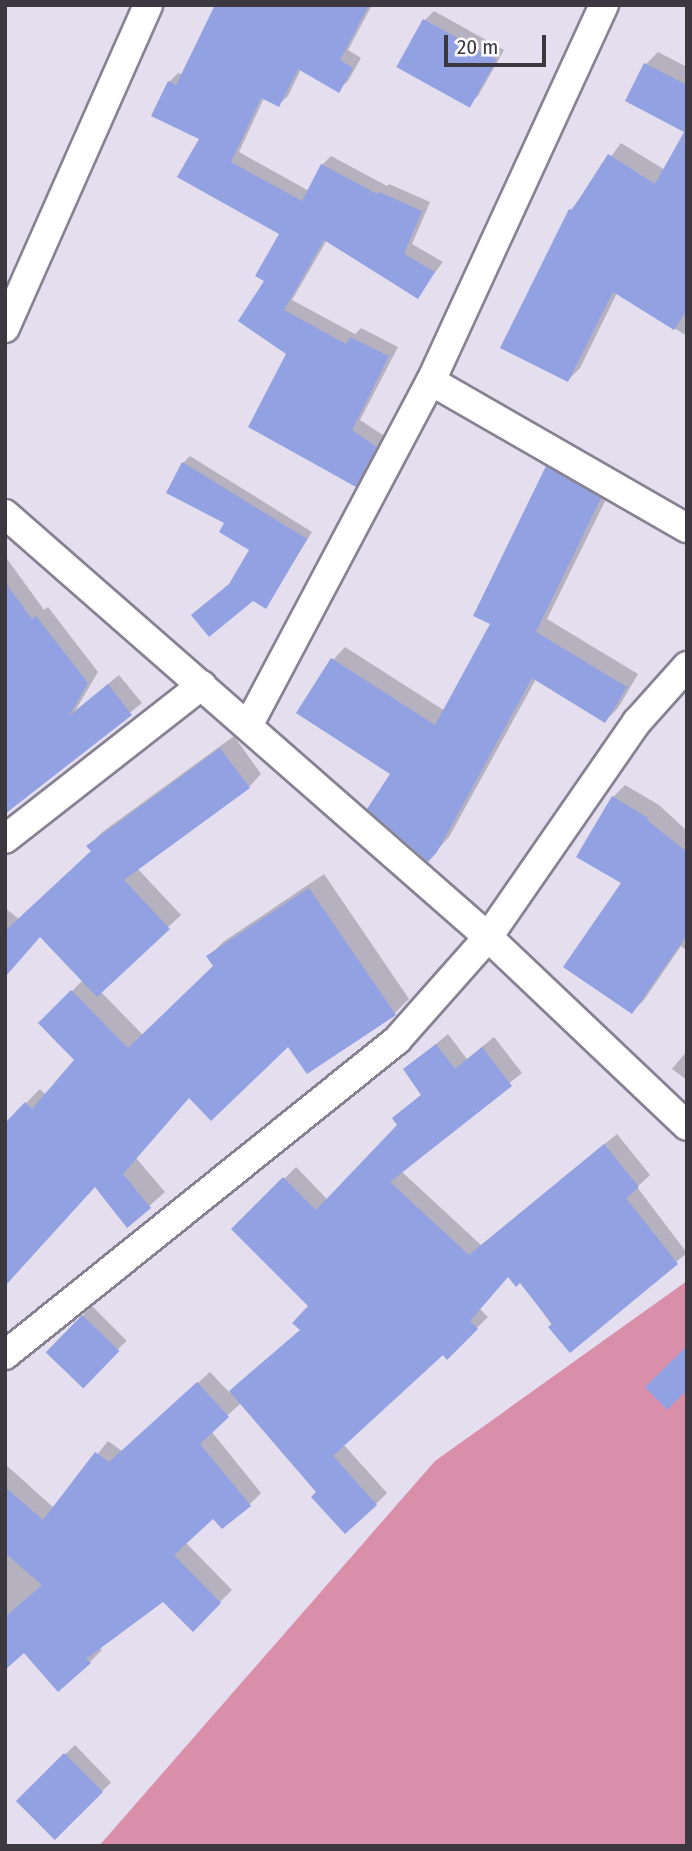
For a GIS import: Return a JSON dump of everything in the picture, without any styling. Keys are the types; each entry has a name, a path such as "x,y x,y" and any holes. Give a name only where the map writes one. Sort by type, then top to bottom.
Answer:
{"street":[{"path":"5,328 148,5"},
{"path":"248,726 430,381 604,5"},
{"path":"430,381 687,528"},
{"path":"5,514 488,937 687,1126"},
{"path":"5,1355 397,1040 488,937 637,722 687,666"},
{"path":"5,839 202,685"}],"shaded area":[{"path":"687,1281 687,1846 99,1846 435,1461"}],"building":[{"path":"215,5 369,5 340,60 353,68 339,93 298,69 279,107 261,98 231,162 302,201 321,164 377,194 379,192 422,211 404,254 435,272 418,299 324,240 284,310 346,344 350,337 389,356 352,430 377,447 356,487 248,427 286,354 238,321 264,281 255,276 279,234 177,177 199,139 151,116 168,81 176,85"},
{"path":"423,19 496,60 470,108 396,67"},
{"path":"644,63 687,85 687,310 674,330 613,292 568,382 500,348 569,209 572,210 608,154 655,184 684,132 625,101"},
{"path":"182,462 307,539 266,609 253,601 209,637 191,615 229,584 249,550 219,532 224,523 166,493"},
{"path":"546,466 601,498 536,632 627,687 605,723 532,678 437,852 428,862 367,809 390,774 296,713 331,658 435,725 490,624 473,616"},
{"path":"5,582 32,619 36,616 88,683 69,716 108,684 132,715 5,814"},
{"path":"220,748 250,788 124,880 170,929 97,997 40,937 5,977 5,931 91,851 86,846"},
{"path":"612,796 648,818 647,820 687,852 687,935 632,1014 563,967 621,883 576,857"},
{"path":"309,888 396,1015 307,1074 288,1047 211,1121 189,1098 123,1174 151,1208 127,1228 95,1187 5,1286 5,1123 25,1102 32,1109 74,1060 38,1023 71,990 128,1048 213,966 206,956"},
{"path":"436,1044 455,1069 482,1047 512,1086 390,1182 469,1255 604,1144 639,1187 626,1198 678,1264 570,1353 548,1327 552,1324 520,1283 516,1287 508,1277 470,1321 478,1329 447,1360 443,1355 333,1456 377,1505 345,1534 311,1497 316,1492 229,1391 300,1330 292,1323 308,1306 231,1229 283,1177 316,1210 397,1125 392,1118 421,1095 403,1069"},
{"path":"82,1315 119,1351 83,1389 46,1352"},
{"path":"687,1346 687,1390 667,1410 645,1387"},
{"path":"197,1382 229,1417 200,1444 251,1506 222,1529 213,1519 174,1555 221,1603 193,1632 163,1602 86,1659 91,1663 58,1692 24,1653 5,1670 5,1617 42,1585 5,1553 5,1487 43,1520 95,1452 109,1462"},
{"path":"64,1753 103,1792 55,1840 16,1801"}]}
